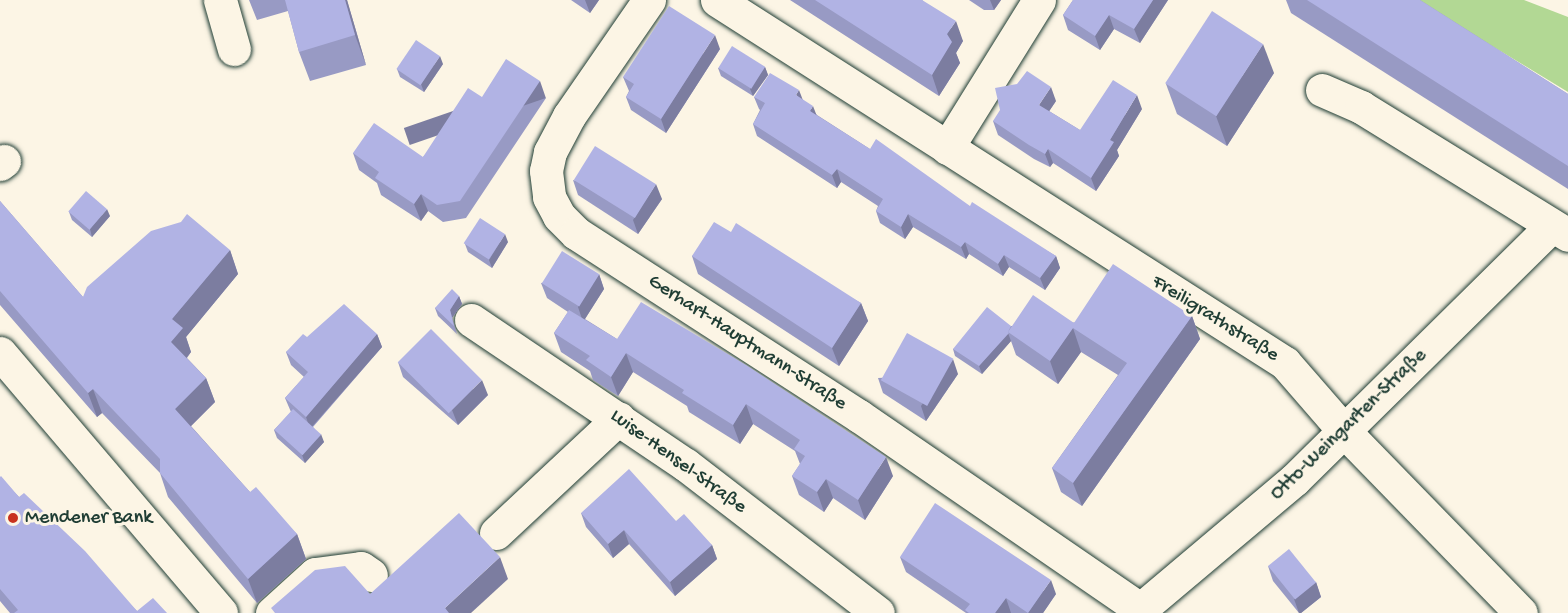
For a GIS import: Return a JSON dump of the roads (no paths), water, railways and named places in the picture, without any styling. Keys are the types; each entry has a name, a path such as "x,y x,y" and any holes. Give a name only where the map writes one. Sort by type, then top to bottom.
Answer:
{"street":[{"path":"220,0 234,49"},
{"name":"Gerhart-Hauptmann-Straße","path":"648,0 569,116 550,152 546,171 549,197 559,216 576,233 859,416 1138,611"},
{"name":"Freiligrathstraße","path":"717,0 1286,363 1345,432 1521,613"},
{"path":"947,148 1039,0"},
{"name":"Otto-Weingarten-Straße","path":"1138,611 1265,506 1560,230 1361,107 1322,90"},
{"name":"Luise-Hensel-Straße","path":"471,320 619,418 878,613"},
{"path":"0,353 221,613"},
{"path":"496,533 619,418"},
{"path":"272,613 315,574 361,568 370,575"}],"place":[{"name":"Mendener Bank","path":"13,518"}]}
